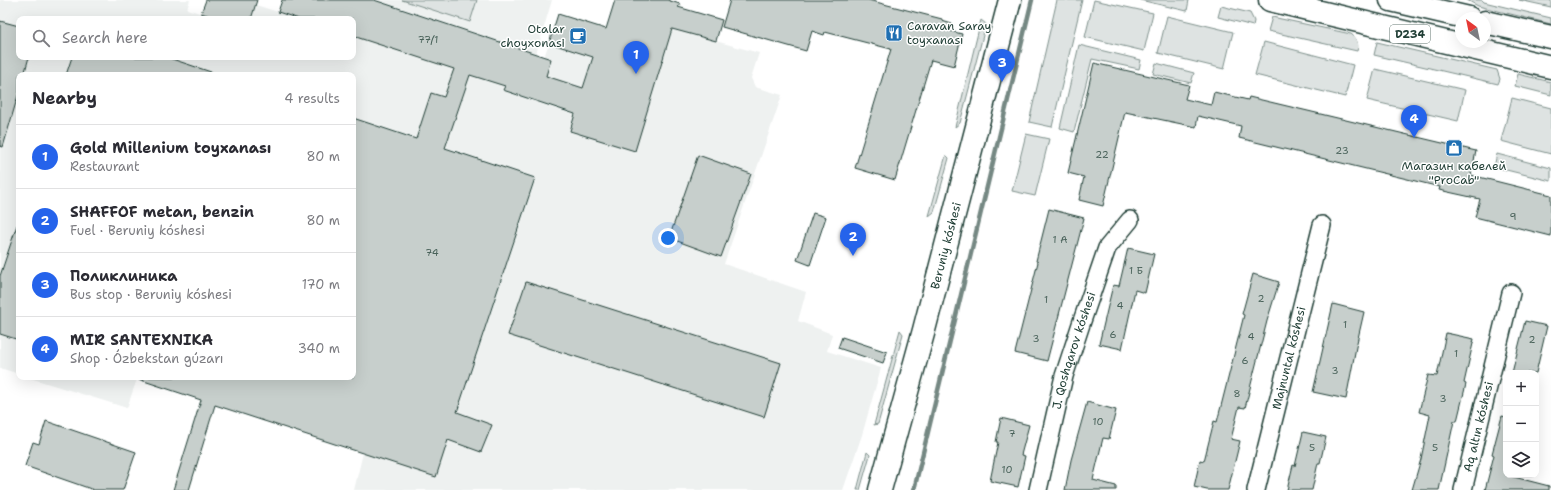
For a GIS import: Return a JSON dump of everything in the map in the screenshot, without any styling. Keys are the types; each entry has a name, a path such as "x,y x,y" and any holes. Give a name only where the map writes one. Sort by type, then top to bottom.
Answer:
{"street":[{"name":"Beruniy kóshesi","path":"880,490 924,330 1010,0"},
{"name":"D234","path":"1270,0 1551,67"},
{"name":"D234","path":"1391,0 1455,15"},
{"path":"1491,23 1551,37"},
{"name":"J. Qoshqarov kóshesi","path":"1038,490 1064,376 1082,321 1107,248 1130,220"},
{"name":"Majnuntal kóshesi","path":"1256,490 1322,225"},
{"name":"Aq altın kóshesi","path":"1463,490 1511,293"}],"shaded area":[{"path":"0,0 190,0 187,9 209,16 16,16 16,60 356,60 356,16 252,16 256,5 278,12 282,0 552,0 536,54 544,57 549,43 598,58 613,77 588,70 570,131 634,151 672,29 759,53 751,78 755,87 782,95 724,264 806,292 798,321 832,334 827,351 881,368 862,435 843,490 354,490 363,453 140,380 356,380 356,72 16,72 16,373 0,368"},
{"path":"402,0 477,0 470,22"},
{"path":"1057,0 1082,0 1052,127 1029,122"},
{"path":"1094,0 1153,13 1144,51 1085,37"},
{"path":"1140,0 1189,0 1187,11"},
{"path":"1467,0 1482,0 1484,2 1551,18 1551,24 1478,6"},
{"path":"1519,0 1551,0 1551,7"},
{"path":"1221,6 1250,13 1254,21 1253,26 1218,17"},
{"path":"1167,16 1233,32 1224,69 1158,53"},
{"path":"1272,17 1351,34 1357,42 1357,51 1268,31"},
{"path":"981,20 986,24 960,123 955,127"},
{"path":"1264,42 1353,65 1345,97 1255,75"},
{"path":"1377,42 1497,70 1500,79 1498,84 1374,55"},
{"path":"1079,45 1141,60 1139,69 1092,59 1074,132 1060,128"},
{"path":"1156,63 1194,73 1191,83 1153,74"},
{"path":"1375,69 1465,90 1458,121 1367,100"},
{"path":"1518,74 1551,82 1551,95 1515,86"},
{"path":"1512,98 1551,108 1551,154 1501,141"},
{"path":"1026,134 1049,139 1035,196 1012,191"},
{"path":"1497,154 1551,168 1551,181 1494,167"},
{"path":"946,155 949,158 934,212 929,216"},
{"path":"900,330 903,334 878,424 874,425"},
{"path":"37,380 137,380 127,408"},
{"path":"867,452 870,455 860,490 857,490"}],"building":[{"path":"206,0 257,0 252,16 210,16 201,13"},
{"path":"282,0 374,0 551,59 546,76 583,88 593,57 549,43 558,14 606,29 615,0 667,0 680,4 678,7 722,20 716,41 672,29 635,151 570,131 575,114 503,90 505,86 470,75 445,148 535,178 457,412 492,425 481,452 448,440 436,477 215,405 189,490 173,490 201,400 141,380 356,380 356,119 416,139 431,93 444,97 454,69 356,37 356,16 290,16 278,12"},
{"path":"730,0 868,0 942,19 942,21 952,24 950,31 962,34 954,66 931,60 895,180 855,168 891,49 825,32 824,35 812,31 806,51 722,27"},
{"path":"0,21 16,25 16,60 28,60 25,72 16,72 16,102 3,147 0,146"},
{"path":"71,60 175,60 211,72 67,72"},
{"path":"1094,63 1189,85 1185,99 1211,105 1214,92 1248,100 1249,97 1476,151 1471,175 1551,195 1551,236 1475,217 1480,199 1439,190 1440,187 1239,138 1241,126 1198,116 1196,127 1125,112 1103,206 1079,200 1084,177 1068,173"},
{"path":"698,155 751,174 721,257 669,238"},
{"path":"1049,209 1084,218 1047,361 1015,353 1038,262 1036,261"},
{"path":"813,213 826,217 810,265 797,260"},
{"path":"16,228 16,339 0,334 0,276"},
{"path":"1128,248 1154,254 1145,293 1135,290 1122,349 1099,344 1113,285 1119,286"},
{"path":"1253,274 1279,282 1267,321 1245,408 1239,407 1231,439 1240,441 1228,490 1207,490 1194,487 1200,460 1204,461 1214,421 1217,422 1244,315 1242,314"},
{"path":"526,282 781,363 764,417 508,335"},
{"path":"1333,304 1364,312 1346,399 1313,392"},
{"path":"1525,321 1547,326 1537,370 1513,370"},
{"path":"1446,333 1474,339 1464,383 1466,384 1457,421 1454,421 1439,490 1412,490 1421,459 1430,415 1419,412 1428,375 1437,376"},
{"path":"842,337 887,352 883,363 838,348"},
{"path":"1087,402 1116,410 1109,439 1103,438 1093,480 1116,486 1116,490 1065,490 1071,460"},
{"path":"1503,416 1503,478 1518,478 1549,486 1549,490 1485,490 1494,455 1492,454"},
{"path":"1001,418 1029,425 1021,455 1025,456 1018,487 990,481"},
{"path":"46,421 136,452 123,490 94,490 25,466 33,442 39,444"},
{"path":"1303,432 1326,437 1320,463 1318,463 1312,490 1287,490 1293,465 1295,466"}],"waterway":[{"path":"914,490 1032,0"}],"place":[{"name":"Caravan Saray toyxanası","path":"894,33"},
{"name":"Otalar choyxonasi","path":"578,36"},
{"name":"Gold Millenium toyxanası","path":"636,74"},
{"name":"Поликлиника","path":"1002,82"},
{"name":"MIR SANTEXNIKA","path":"1414,138"},
{"name":"Магазин кабелей \"ProCab\"","path":"1454,148"},
{"name":"SHAFFOF metan, benzin","path":"853,256"}]}
